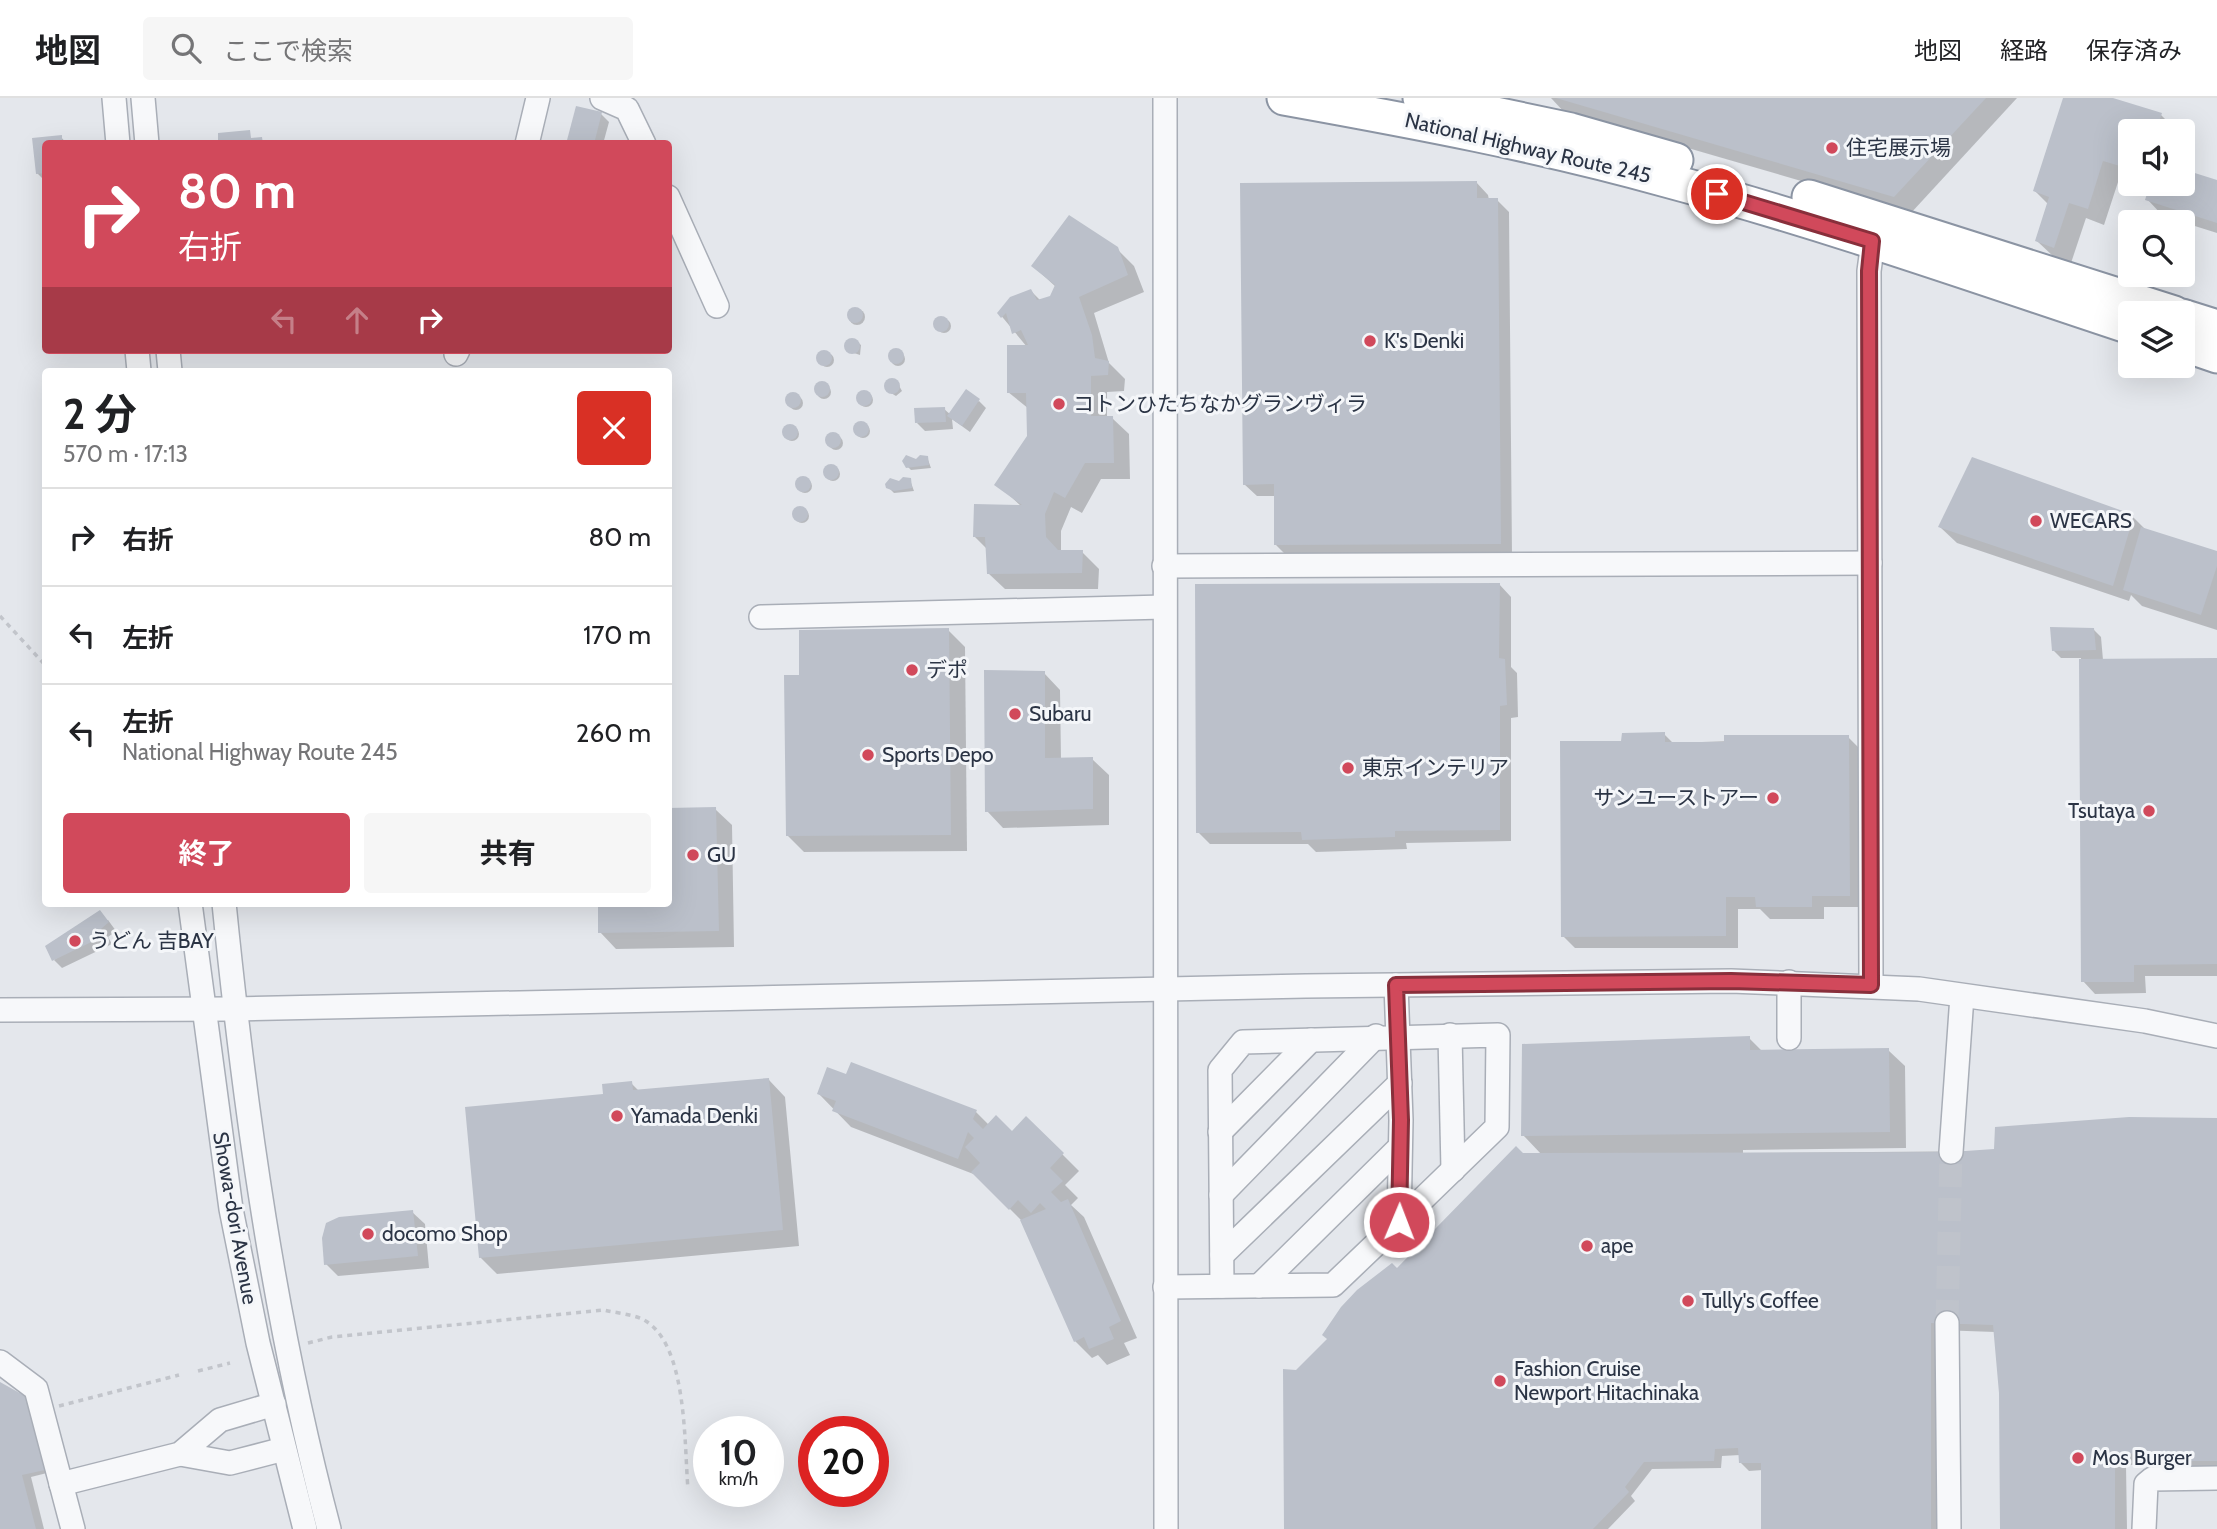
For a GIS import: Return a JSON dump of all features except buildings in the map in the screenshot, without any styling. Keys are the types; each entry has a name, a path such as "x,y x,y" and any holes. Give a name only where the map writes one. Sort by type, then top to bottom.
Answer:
{"highway":[{"name":"National Highway Route 245","path":"1284,98 1430,125 1651,176 1872,241 2118,323"},
{"name":"National Highway Route 245","path":"1420,98 1571,130 1875,216 2137,301"},
{"path":"2195,320 2217,327"},
{"path":"2195,348 2217,356"}],"street":[{"path":"114,98 118,140"},
{"path":"143,98 147,140"},
{"path":"528,140 538,98"},
{"path":"602,98 627,109 642,140"},
{"path":"1166,98 1166,1529"},
{"path":"672,206 717,306"},
{"path":"1871,985 1869,271 1872,241"},
{"path":"1164,566 1870,563"},
{"path":"761,617 1164,607"},
{"name":"Showa-dori Avenue","path":"190,907 202,1009 233,1220 284,1449 305,1529"},
{"name":"Showa-dori Avenue","path":"224,907 252,1131 289,1348 329,1529"},
{"path":"1789,982 1789,1038"},
{"path":"0,1010 235,1009 1396,985 1789,982 1871,985 1962,996 2091,1013 2217,1035"},
{"path":"1396,985 1400,1083 1399,1222"},
{"path":"1951,1152 1962,996"},
{"path":"1450,1035 1453,1170"},
{"path":"1165,1287 1259,1286 1333,1284 1497,1127 1498,1035 1376,1036 1243,1042 1220,1070 1222,1286"},
{"path":"1221,1195 1376,1036"},
{"path":"1220,1132 1311,1040"},
{"path":"1222,1255 1400,1083"},
{"path":"1259,1286 1400,1147"},
{"path":"1947,1323 1949,1529"},
{"path":"0,1363 36,1389 73,1529"},
{"path":"180,1454 220,1420 274,1404"},
{"path":"61,1484 180,1454 230,1463 284,1449"},
{"path":"2144,1529 2146,1485 2152,1479 2217,1478"}],"path":[{"path":"0,616 42,662"},
{"path":"289,1348 332,1337 604,1310 642,1320 666,1343 674,1366 681,1395 688,1489"},
{"path":"198,1371 230,1363"},
{"path":"54,1407 179,1375"}],"tunnel":[{"path":"1947,1323 1951,1152"}],"place":[{"name":"住宅展示場","path":"1832,148"},
{"name":"K's Denki","path":"1370,341"},
{"name":"コトンひたちなかグランヴィラ","path":"1059,404"},
{"name":"WECARS","path":"2036,521"},
{"name":"デポ","path":"912,670"},
{"name":"Subaru","path":"1015,714"},
{"name":"Sports Depo","path":"868,755"},
{"name":"東京インテリア","path":"1348,768"},
{"name":"サンユーストアー","path":"1773,798"},
{"name":"Tsutaya","path":"2149,811"},
{"name":"GU","path":"693,855"},
{"name":"うどん 吉BAY","path":"75,941"},
{"name":"Yamada Denki","path":"617,1116"},
{"name":"docomo Shop","path":"368,1234"},
{"name":"ape","path":"1587,1246"},
{"name":"Tully's Coffee","path":"1688,1301"},
{"name":"Fashion Cruise Newport Hitachinaka","path":"1500,1381"},
{"name":"Mos Burger","path":"2078,1458"}],"route":[{"path":"1399,1222 1401,1120 1396,985 1731,981 1871,985 1869,271 1872,241 1717,194"}]}
